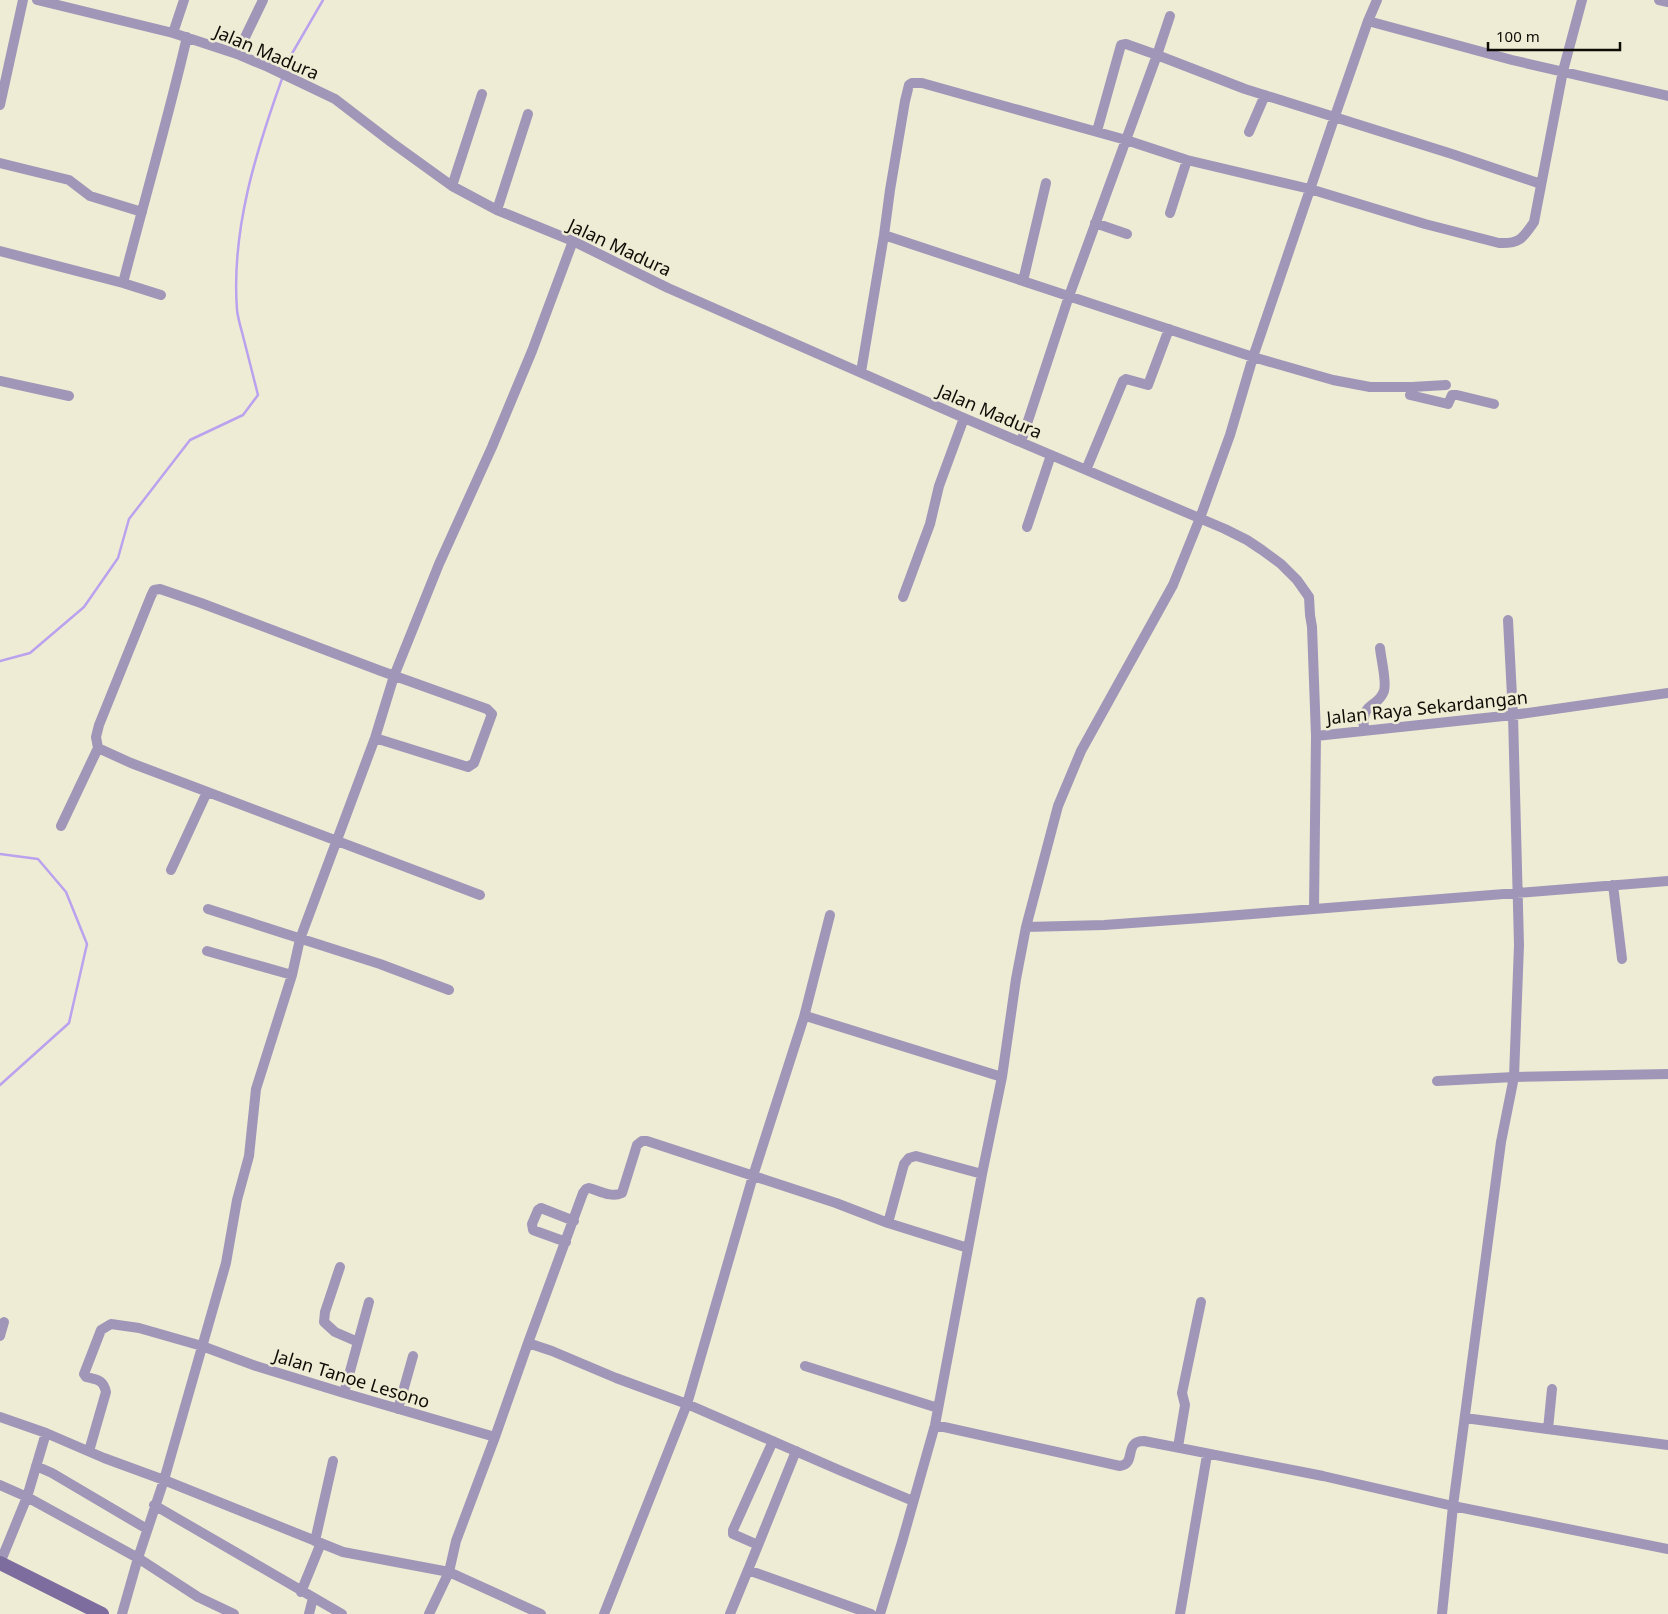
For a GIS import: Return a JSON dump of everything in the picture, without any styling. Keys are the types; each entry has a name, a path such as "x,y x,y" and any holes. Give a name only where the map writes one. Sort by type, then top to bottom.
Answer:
{"main road":[{"path":"0,1563 102,1614"}],"street":[{"path":"0,105 23,0"},
{"name":"Jalan Madura","path":"37,0 187,37 268,67 335,99 452,186 496,210 573,241 668,288 964,418 1200,518"},
{"path":"173,33 184,0"},
{"path":"237,54 263,0"},
{"path":"880,1614 935,1426 1002,1077 1016,979 1026,927 1058,806 1081,751 1173,585 1200,518 1230,436 1253,357 1310,189 1368,20 1377,0"},
{"path":"861,372 905,101 908,86 912,83 922,83 1126,140 1187,160 1310,189 1425,224 1484,239 1510,243 1522,238 1534,222 1563,71 1582,0"},
{"path":"1659,0 1668,2"},
{"path":"1021,442 1069,296 1170,16"},
{"path":"1368,20 1512,60 1668,96"},
{"path":"123,283 173,99 187,37"},
{"path":"1097,132 1121,45 1128,44 1266,95 1541,184"},
{"path":"452,186 482,94"},
{"path":"1249,132 1266,95"},
{"path":"496,210 528,114"},
{"path":"1170,213 1187,160"},
{"path":"0,163 69,180 90,196 142,212"},
{"path":"1023,281 1046,183"},
{"path":"1095,223 1127,234"},
{"path":"884,235 1253,357 1333,380 1370,387 1446,385"},
{"path":"122,1614 154,1505 164,1480 226,1263 237,1200 249,1156 256,1089 292,975 300,939 375,738 394,676 439,564 492,447 532,352 573,241"},
{"path":"0,251 123,283 161,295"},
{"path":"1086,470 1123,381 1126,379 1148,385 1169,329"},
{"path":"0,381 69,396"},
{"path":"1410,395 1448,404 1451,396 1457,394 1494,404"},
{"path":"903,597 930,524 940,486 964,418"},
{"path":"1026,527 1051,454"},
{"name":"Jalan Raya Sekardangan","path":"1200,518 1247,540 1274,559 1297,580 1309,597 1316,736 1513,715 1668,693"},
{"path":"61,826 98,748 96,737 99,724 154,590 160,589 201,603 490,711 491,716 474,763 468,767 375,738"},
{"path":"1442,1614 1453,1506 1501,1142 1514,1077 1519,980 1513,715 1508,620"},
{"path":"1364,731 1363,720 1366,710 1380,698 1384,691 1380,648"},
{"path":"1314,909 1316,736"},
{"path":"98,748 131,763 336,842 480,895"},
{"path":"171,870 207,792"},
{"path":"1026,927 1104,925 1668,881"},
{"path":"1613,884 1622,960"},
{"path":"208,908 380,964 449,990"},
{"path":"604,1614 687,1404 753,1176 804,1017 830,915"},
{"path":"207,951 292,975"},
{"path":"804,1017 1002,1077"},
{"path":"1437,1081 1514,1077 1668,1074"},
{"path":"429,1614 448,1572 456,1541 586,1189 589,1188 616,1196 622,1193 637,1145 642,1141 684,1153 836,1203 888,1223 968,1248"},
{"path":"888,1223 904,1164 908,1158 916,1156 982,1174"},
{"path":"566,1242 533,1230 532,1224 538,1210 541,1208 574,1221"},
{"path":"340,1267 325,1312 324,1322 335,1332 358,1342"},
{"path":"344,1393 369,1302"},
{"path":"1178,1447 1184,1405 1182,1392 1201,1302"},
{"path":"0,1336 4,1322"},
{"name":"Jalan Tanoe Lesono","path":"89,1451 106,1392 101,1381 86,1377 84,1374 97,1338 104,1327 111,1324 139,1328 202,1346 256,1366 495,1437"},
{"path":"528,1343 552,1350 616,1378 687,1404 913,1501"},
{"path":"398,1409 413,1356"},
{"path":"805,1366 938,1408"},
{"path":"1548,1429 1552,1389"},
{"path":"0,1417 46,1433 343,1552 448,1572 541,1614"},
{"path":"1465,1418 1668,1445"},
{"path":"935,1426 1120,1466 1127,1462 1132,1446 1139,1441 1178,1447 1207,1455 1323,1476 1453,1506 1668,1549"},
{"path":"0,1563 27,1497 46,1433"},
{"path":"758,1546 737,1537 733,1534 733,1530 773,1441"},
{"path":"730,1614 796,1451"},
{"path":"1180,1614 1207,1455"},
{"path":"301,1592 318,1542 333,1461"},
{"path":"36,1466 52,1473 147,1529"},
{"path":"0,1485 27,1497 138,1558 198,1597 234,1614"},
{"path":"154,1505 301,1592 342,1614"},
{"path":"748,1570 871,1614"},
{"path":"309,1614 313,1598"}],"waterway":[{"path":"285,71 290,57 323,0"},
{"path":"0,661 30,653 84,607 118,558 129,519 190,440 243,415 258,395 237,313 236,280 238,250 242,221 255,162 283,76"},
{"path":"0,854 38,859 66,892 87,944 69,1023 0,1085"}]}
